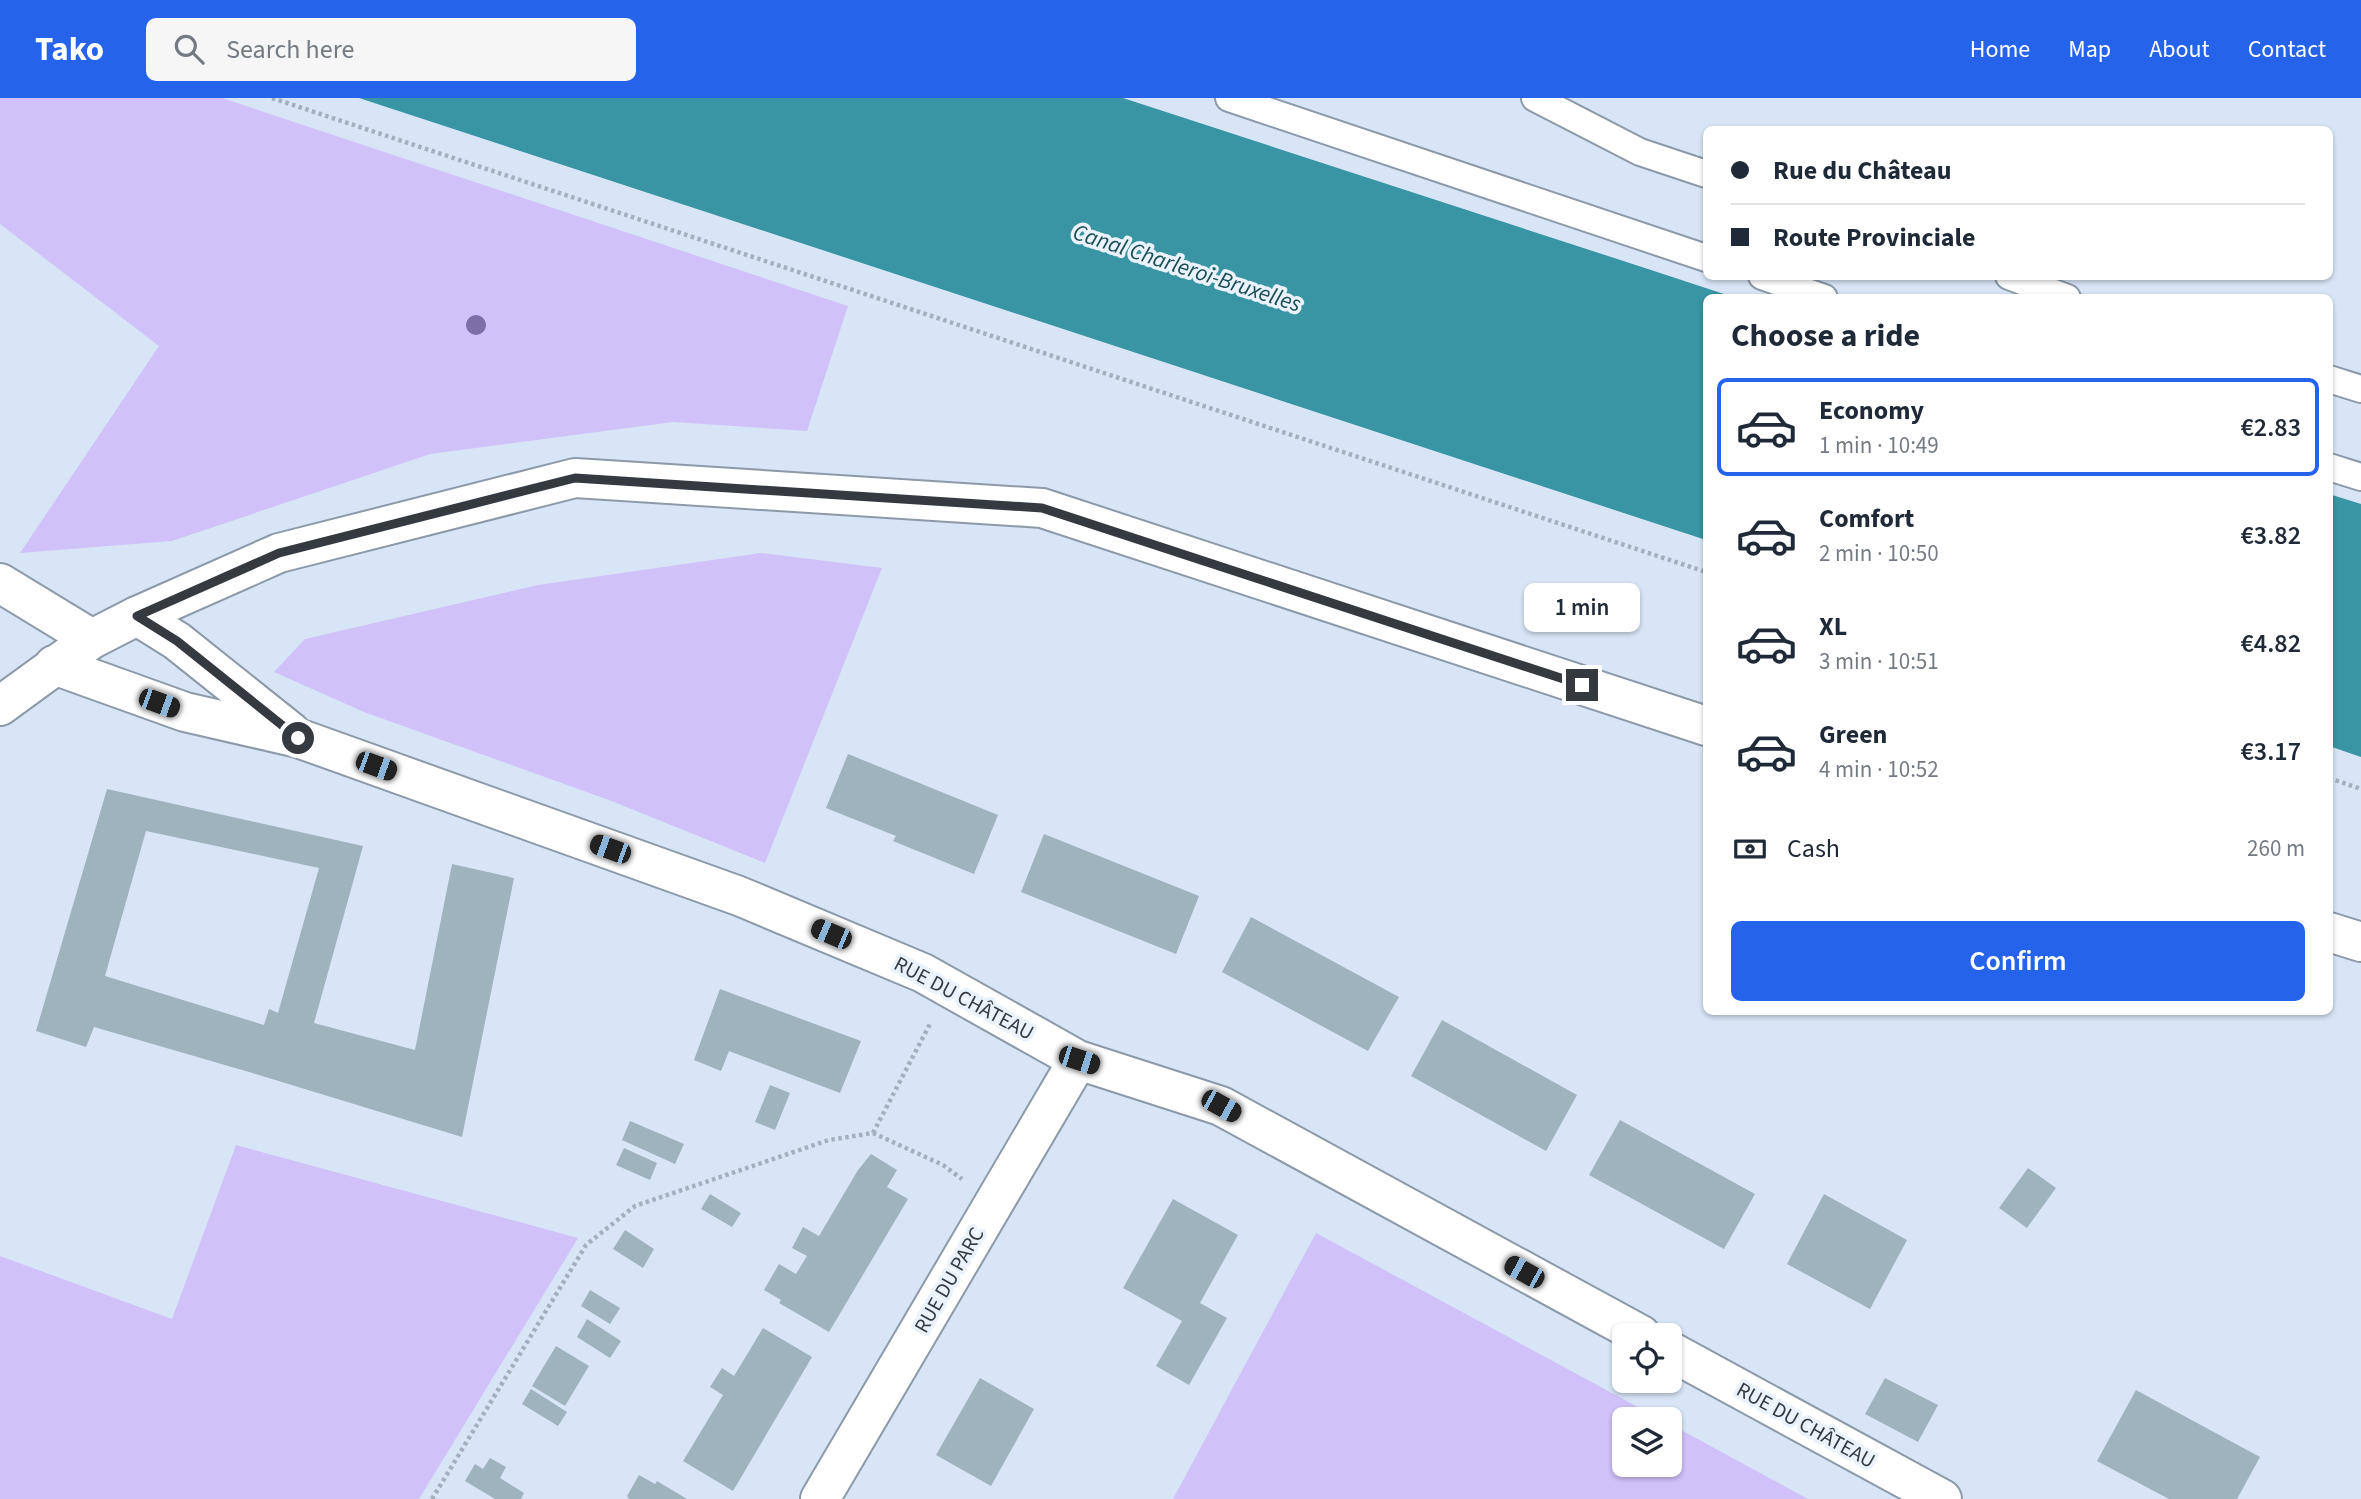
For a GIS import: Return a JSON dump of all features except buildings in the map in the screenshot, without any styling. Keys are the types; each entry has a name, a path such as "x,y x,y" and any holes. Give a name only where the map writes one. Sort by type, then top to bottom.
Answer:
{"street":[{"path":"0,706 92,639 279,553 575,478 1042,508 1703,725"},
{"path":"0,583 92,639"},
{"name":"RUE DU CHÂTEAU","path":"137,616 177,641 298,738"},
{"name":"RUE DU CHÂTEAU","path":"54,665 185,712 298,738 739,896 923,973 1079,1060 1221,1106 1619,1323"},
{"path":"2333,933 2361,942"},
{"name":"RUE DU PARC","path":"820,1499 1079,1060"},
{"name":"RUE DU CHÂTEAU","path":"1682,1358 1942,1499"}],"lane":[{"path":"1229,98 1703,257"},
{"path":"1535,98 1640,152 1703,173"},
{"path":"1773,280 1813,294"},
{"path":"2020,280 2056,294"},
{"path":"2333,380 2361,389"},
{"path":"2333,468 2361,477"}],"path":[{"path":"272,98 1703,571"},
{"path":"2333,779 2361,789"},
{"path":"873,1133 950,988"},
{"path":"432,1499 586,1245 635,1206 829,1140 873,1133 943,1165 994,1203"}],"shaded area":[{"path":"0,98 222,98 848,306 807,431 673,422 430,454 172,541 20,553 159,346 0,224"},
{"path":"761,553 882,568 765,863 609,800 364,712 274,672 305,639 538,585"},
{"path":"236,1145 578,1238 419,1499 0,1499 0,1256 172,1319"},
{"path":"1316,1233 1638,1407 1612,1407 1612,1477 1682,1477 1682,1431 1808,1499 1173,1499"}],"water":[{"name":"Canal Charleroi-Bruxelles","path":"359,98 1123,98 1651,270 1724,294 1703,294 1703,539"},
{"path":"2333,495 2361,504 2361,757 2333,747"}],"route":[{"path":"298,738 177,641 137,616 279,553 575,478 1042,508 1582,685"}]}
